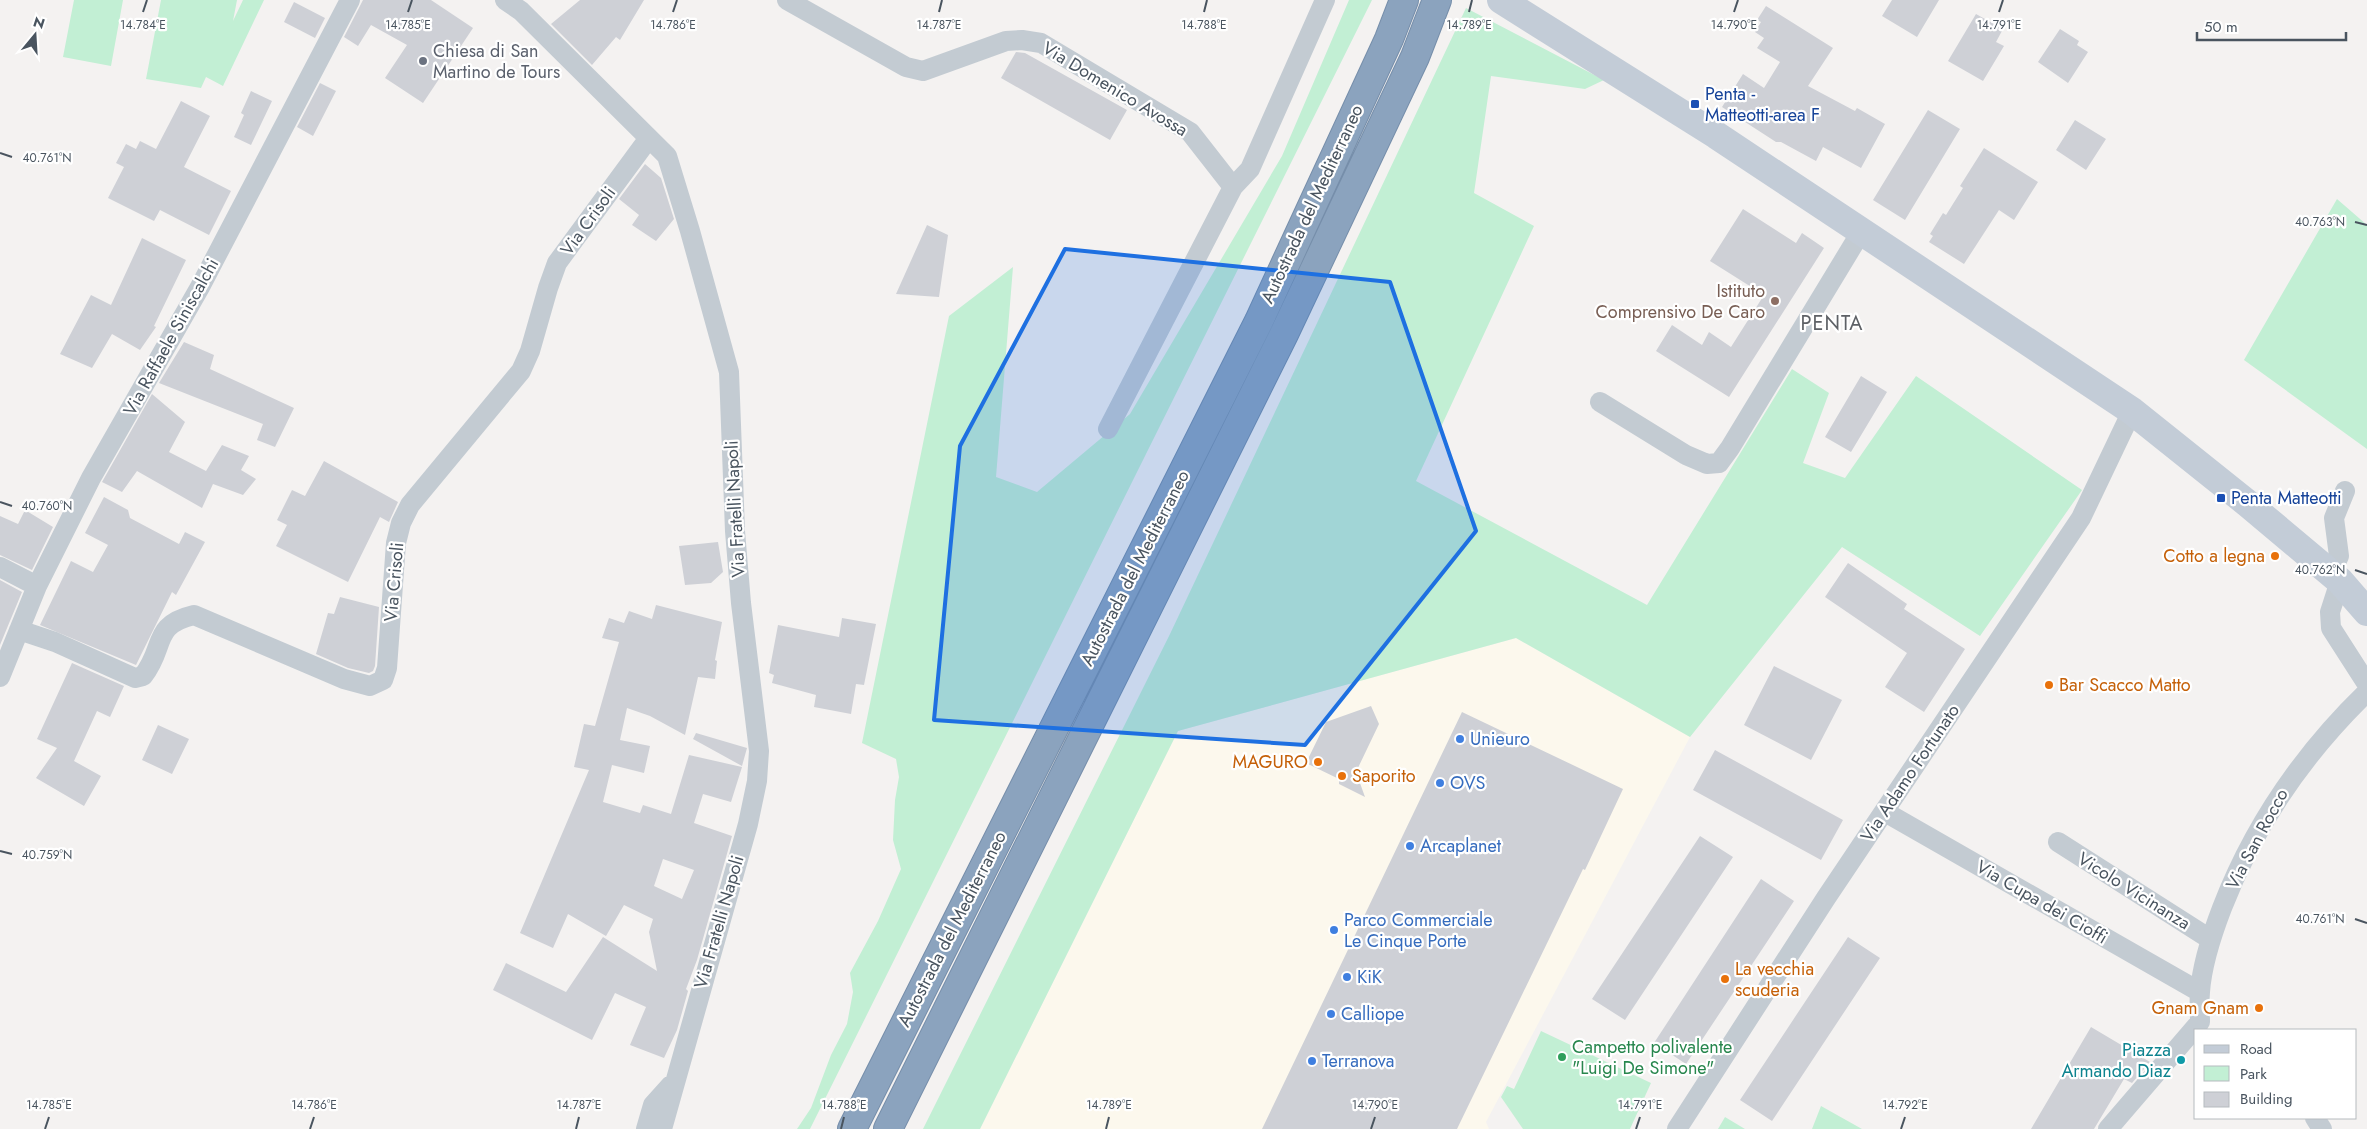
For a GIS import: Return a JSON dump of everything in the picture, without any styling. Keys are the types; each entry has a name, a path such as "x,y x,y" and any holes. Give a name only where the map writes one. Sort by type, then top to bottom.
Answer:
{"highway":[{"path":"1389,38 1396,0"},
{"name":"Autostrada del Mediterraneo","path":"852,1129 1258,321 1389,38 1404,0"},
{"name":"Autostrada del Mediterraneo","path":"888,1129 1284,334 1415,57 1436,0"},
{"path":"902,1129 942,1047 975,956"}],"street":[{"name":"Via Raffaele Siniscalchi","path":"0,677 37,586 91,478 200,287 350,0"},
{"name":"Via Fratelli Napoli","path":"505,0 521,11 667,156 729,372 735,531 741,603 759,751 757,781 748,824 662,1129"},
{"name":"Via Domenico Avossa","path":"787,0 906,67 923,71 1006,41 1022,40 1041,43 1190,132 1233,187"},
{"path":"1108,429 1233,187 1250,169 1325,0"},
{"path":"1501,0 1716,135 2132,411 2247,503 2336,578 2367,612"},
{"name":"Via Crisoli","path":"19,630 55,642 135,678 143,676 150,668 166,628 177,619 194,615 344,679 370,686 383,680 387,668 396,543 400,523 410,505 521,371 530,352 557,263 649,138"},
{"path":"1600,402 1686,455 1707,464 1719,463 1730,448 1861,232"},
{"name":"Via Adamo Fortunato","path":"1677,1129 1826,898 2081,518 2132,411"},
{"path":"2345,491 2334,518 2339,556 2330,612 2331,628 2367,684"},
{"path":"0,568 37,586"},
{"name":"Via San Rocco","path":"2207,1026 2200,992 2210,939 2237,868 2284,787 2337,721 2367,692"},
{"name":"Via Cupa dei Cioffi","path":"1885,812 2200,992"},
{"name":"Vicolo Vicinanza","path":"2058,842 2210,939"},
{"name":"Via San Rocco","path":"2108,1129 2194,1040"},
{"name":"Via Fratelli Napoli","path":"646,1129 653,1105 674,1082"}],"highlighted area":[{"path":"1065,249 1390,282 1476,531 1305,745 934,720 960,446"}],"shaded area":[{"name":"Parco Commerciale Le Cinque Porte","path":"1516,638 1690,737 1486,1122 1489,1129 980,1129 1178,731"}],"green space":[{"path":"74,0 123,0 111,66 63,57"},
{"path":"161,0 237,0 233,21 243,0 264,0 223,86 206,77 201,88 146,79"},
{"path":"1349,0 1372,0 810,1129 797,1129 811,1108 831,1055 847,1024 853,992 850,973 878,921 901,869 893,840 895,800 899,777 896,759 862,743 949,316 1013,267 996,477 1037,492 1130,414 1282,156"},
{"path":"1466,8 1604,80 1585,89 1491,76 1474,193 1534,226 1416,481 1647,605 1792,369 1829,393 1803,463 1845,478 1916,376 2082,490 1980,636 1842,547 1690,737 1516,638 1178,731 980,1129 923,1129 1170,634"},
{"path":"2337,199 2367,225 2367,449 2244,360"},
{"name":"Campetto polivalente \"Luigi De Simone\"","path":"1541,1031 1651,1083 1630,1129 1523,1129 1501,1097 1507,1086 1514,1089"},
{"path":"1821,1106 1862,1129 1812,1129"},
{"path":"1725,1117 1745,1129 1718,1129"}],"building":[{"name":"Chiesa di San Martino de Tours","path":"363,0 431,0 473,28 423,103 385,78 407,45 371,25 358,46 344,37"},
{"path":"580,0 644,0 620,40 616,37 592,65 551,24"},
{"path":"1892,0 1939,0 1917,37 1882,16"},
{"path":"294,2 325,18 315,38 284,22"},
{"path":"1766,6 1833,48 1808,86 1855,111 1857,108 1885,124 1861,168 1823,147 1816,161 1781,142 1776,142 1722,107 1743,74 1764,88 1780,62 1757,48 1764,38 1755,32 1761,22 1757,20"},
{"path":"1976,14 2003,29 1996,42 2004,46 1983,81 1948,61"},
{"path":"2060,29 2079,41 2077,45 2088,52 2068,83 2038,62"},
{"path":"1016,52 1025,53 1127,110 1110,140 1001,78"},
{"path":"320,83 336,91 313,136 297,127"},
{"path":"251,91 272,101 251,145 234,137 244,115 241,113"},
{"path":"181,101 210,116 184,167 231,191 209,235 160,210 154,221 108,198 124,167 116,163 126,144 136,149 140,141 156,149"},
{"path":"1928,110 1960,129 1905,220 1873,200"},
{"path":"2075,120 2106,139 2086,170 2056,150"},
{"path":"1984,148 2038,182 2014,220 1999,210 1964,264 1929,242 1933,236 1930,234 1943,213 1946,215 1963,188 1960,186"},
{"path":"645,164 661,178 674,219 656,241 632,225 639,215 619,199"},
{"name":"Istituto Comprensivo De Caro","path":"1743,209 1796,243 1802,233 1824,248 1729,397 1656,351 1672,325 1702,345 1709,332 1731,347 1764,295 1710,261"},
{"path":"927,225 948,235 939,297 896,294"},
{"path":"142,238 186,260 154,326 156,327 140,350 112,334 92,368 60,354 91,295 111,305"},
{"path":"184,342 214,355 210,369 294,408 275,447 257,440 263,424 159,383"},
{"path":"1861,376 1887,392 1851,452 1825,437"},
{"path":"152,394 185,422 169,452 206,471 222,445 249,456 241,470 256,479 243,495 213,484 202,508 137,471 122,492 102,482"},
{"path":"324,461 398,502 389,522 380,517 348,582 276,546 287,525 277,520 292,490 305,496"},
{"path":"104,497 128,510 130,518 179,544 185,532 205,542 176,595 172,592 136,665 40,625 71,561 93,572 108,545 85,533"},
{"path":"25,510 53,527 32,570 0,555 0,516 18,524"},
{"path":"718,542 723,572 711,583 685,585 679,546"},
{"path":"1848,563 1907,604 1904,609 1965,649 1924,712 1885,687 1907,653 1825,597"},
{"path":"0,580 22,592 0,645"},
{"path":"340,597 379,607 375,666 373,671 369,673 348,668 316,654 328,613 334,614"},
{"path":"656,605 722,622 715,660 717,661 715,679 698,677 685,735 650,716 627,708 620,740 650,746 644,773 612,765 603,802 640,813 643,805 671,814 689,755 742,767 731,802 703,794 694,823 732,836 697,960 686,989 688,991 677,1030 664,1058 630,1045 646,1007 615,993 592,1040 493,990 506,963 566,992 603,937 657,971 649,932 653,919 624,905 606,936 568,914 553,948 520,933 589,770 574,767 584,724 595,726 619,642 602,638 609,618 624,623 629,611 652,619","holes":["663,859 694,870 682,899 654,886"]},
{"path":"842,618 876,624 864,685 856,684 851,714 814,707 816,695 772,683 774,675 769,673 778,625 839,637"},
{"path":"72,663 124,686 110,717 97,711 74,761 101,776 84,806 36,778 57,748 37,739"},
{"path":"1774,666 1842,700 1811,760 1744,725"},
{"path":"1371,706 1379,724 1356,772 1365,797 1339,784 1339,779 1306,763 1326,722"},
{"path":"1462,712 1623,789 1585,870 1583,869 1457,1129 1262,1129"},
{"path":"158,725 189,739 172,774 142,760"},
{"path":"696,733 747,748 742,766 693,739"},
{"path":"1715,750 1843,820 1821,860 1693,790"},
{"path":"1700,836 1733,857 1625,1020 1592,999"},
{"path":"1761,879 1794,901 1686,1064 1654,1043"},
{"path":"1848,937 1880,958 1772,1121 1740,1100"},
{"path":"2091,1027 2150,1062 2132,1083 2124,1079 2094,1129 2031,1129"}],"place":[{"name":"Chiesa di San Martino de Tours","path":"423,61"},
{"name":"Penta - Matteotti-area F","path":"1695,104"},
{"name":"Istituto Comprensivo De Caro","path":"1775,301"},
{"name":"Penta Matteotti","path":"2221,498"},
{"name":"Cotto a legna","path":"2275,556"},
{"name":"Bar Scacco Matto","path":"2049,685"},
{"name":"Unieuro","path":"1460,739"},
{"name":"MAGURO","path":"1318,762"},
{"name":"Saporito","path":"1342,776"},
{"name":"OVS","path":"1440,783"},
{"name":"Arcaplanet","path":"1410,846"},
{"name":"Parco Commerciale Le Cinque Porte","path":"1334,930"},
{"name":"KiK","path":"1347,977"},
{"name":"La vecchia scuderia","path":"1725,979"},
{"name":"Gnam Gnam","path":"2259,1008"},
{"name":"Calliope","path":"1331,1014"},
{"name":"Campetto polivalente \"Luigi De Simone\"","path":"1562,1057"},
{"name":"Piazza Armando Diaz","path":"2181,1060"},
{"name":"Terranova","path":"1312,1061"}],"district":[{"name":"PENTA","path":"1832,323"}]}
